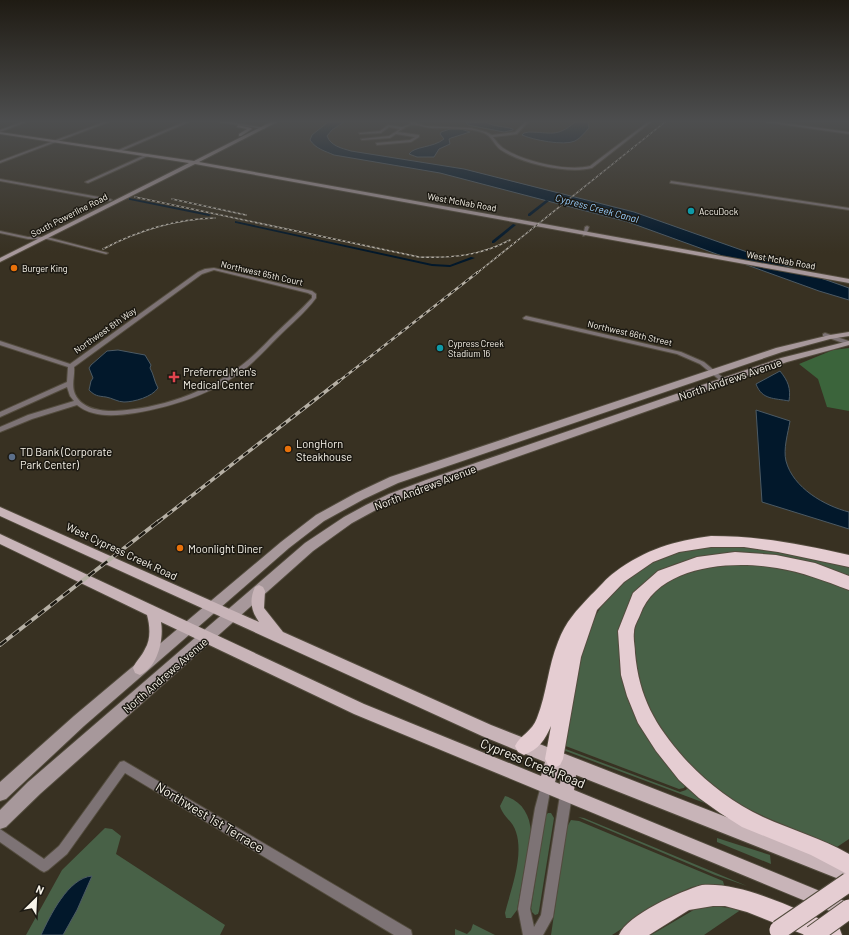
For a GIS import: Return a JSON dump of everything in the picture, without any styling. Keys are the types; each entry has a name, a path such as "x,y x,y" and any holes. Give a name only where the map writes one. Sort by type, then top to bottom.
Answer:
{"highway":[{"path":"524,746 537,736 542,728 564,647 576,621 607,586 635,564 662,552 691,544 724,540 757,542 789,547 849,561"},
{"path":"849,583 808,568 770,560 725,558 693,563 663,575 652,582 641,594 630,616 626,642 628,671 640,708 660,743 692,779 719,802 744,818 816,847 849,865"},
{"path":"554,759 572,657 591,605"},
{"path":"775,932 849,882"},
{"path":"630,935 669,909 688,900 698,897 717,895 747,900 831,935"},
{"path":"813,935 849,910"}],"main road":[{"name":"South Powerline Road","path":"0,255 110,200 185,166"},
{"name":"South Powerline Road","path":"0,260 186,166"},
{"name":"West McNab Road","path":"221,166 789,266 838,277 849,281"},
{"name":"West McNab Road","path":"585,231 732,260 813,274 849,277"},
{"name":"North Andrews Avenue","path":"0,792 140,668 303,530 360,496 394,480 779,350 827,336 849,334"},
{"name":"North Andrews Avenue","path":"0,821 34,788 208,638 309,547 348,520 393,497 802,354 849,343"},
{"name":"West Cypress Creek Road","path":"0,512 231,616"},
{"path":"0,539 208,638"},
{"path":"259,591 258,610 280,638"},
{"path":"140,668 152,651 156,640 157,630 153,612"},
{"name":"Cypress Creek Road","path":"231,616 420,701 554,759 849,874"},
{"name":"Cypress Creek Road","path":"208,638 359,709 849,910"},
{"path":"546,786 554,759"},
{"path":"566,795 570,765"}],"street":[{"path":"87,182 124,166"},
{"path":"553,166 566,169 581,170 591,168 594,166"},
{"path":"0,180 110,200"},
{"path":"671,182 849,209"},
{"path":"0,232 34,238 43,238 106,253"},
{"name":"Northwest 65th Court","path":"78,402 84,407 100,412 122,412 165,405 206,391 226,380 247,364 314,298 314,294 310,292 218,270 206,270"},
{"name":"Northwest 6th Way","path":"69,384 72,370 71,366 206,270"},
{"name":"Northwest 66th Street","path":"526,318 680,354 702,363 724,381"},
{"path":"827,336 849,343"},
{"path":"0,343 71,366"},
{"path":"0,430 11,424 78,402 73,396 69,384 1,414 11,424"},
{"name":"Northwest 1st Terrace","path":"0,834 44,866 63,850 124,766 406,935"},
{"path":"529,935 524,909 546,786"},
{"path":"536,935 547,917 566,795"}],"green space":[{"path":"849,348 849,411 827,407 818,379 799,364 833,350"},
{"path":"743,545 849,566 849,580 818,567 690,560 675,564 661,571 650,578 638,590 621,656 688,781 684,788 679,789 563,745 573,685 584,644 591,625 601,607 613,591 638,571 654,561 671,554 689,549"},
{"path":"719,563 775,565 849,587 849,839 837,847 735,803 680,760 667,745 639,692 631,626 659,582"},
{"path":"563,748 680,792 686,790 690,784 710,805 563,750"},
{"path":"505,796 516,801 527,814 531,832 517,910 511,918 506,918 505,913 518,862 518,841 515,828 501,810 500,806"},
{"path":"551,813 554,818 539,911 538,914 535,915 531,908 546,815"},
{"path":"578,817 584,818 747,886 715,875"},
{"path":"571,820 579,821 723,881 724,885 709,884 692,887 674,895 612,935 551,935 567,827"},
{"path":"105,828 112,829 121,836 116,854 225,925 220,935 26,935 62,870"},
{"path":"717,838 770,855 771,864 717,842"},
{"path":"711,906 742,909 704,935 651,935 697,908"},
{"path":"473,924 495,935 455,935 455,929 467,934 471,930"}],"water":[{"name":"Cypress Creek Canal","path":"397,166 443,166 464,169 634,212 849,288 849,300 819,291 628,222 440,173"},
{"path":"118,350 145,355 151,365 150,368 158,388 152,394 133,401 124,402 97,395 89,390 93,378 89,368 91,365 107,351"},
{"path":"780,371 788,385 790,392 789,401 765,396 756,384"},
{"path":"756,410 790,421 785,456 790,471 795,480 811,494 830,505 849,512 849,529 762,502"},
{"path":"92,876 77,910 63,935 41,935 49,918 61,899 75,883 83,878"}],"waterway":[{"path":"130,199 209,215"},
{"path":"529,215 547,201"},
{"path":"236,222 432,265 450,266 473,258"},
{"path":"493,242 514,225"}],"railway":[{"path":"477,273 611,166"},
{"path":"135,197 419,257 443,257 477,253 488,250 510,240"},
{"path":"172,199 246,215"},
{"path":"103,249 143,231 171,223 215,218"},
{"path":"338,382 478,272"},
{"path":"158,522 339,381"},
{"path":"0,645 159,521"}],"place":[{"name":"AccuDock","path":"691,211"},
{"name":"Burger King","path":"14,268"},
{"name":"Cypress Creek Stadium 16","path":"440,348"},
{"name":"Preferred Men's Medical Center","path":"174,377"},
{"name":"LongHorn Steakhouse","path":"288,449"},
{"name":"TD Bank (Corporate Park Center)","path":"12,457"},
{"name":"Moonlight Diner","path":"180,548"}]}
